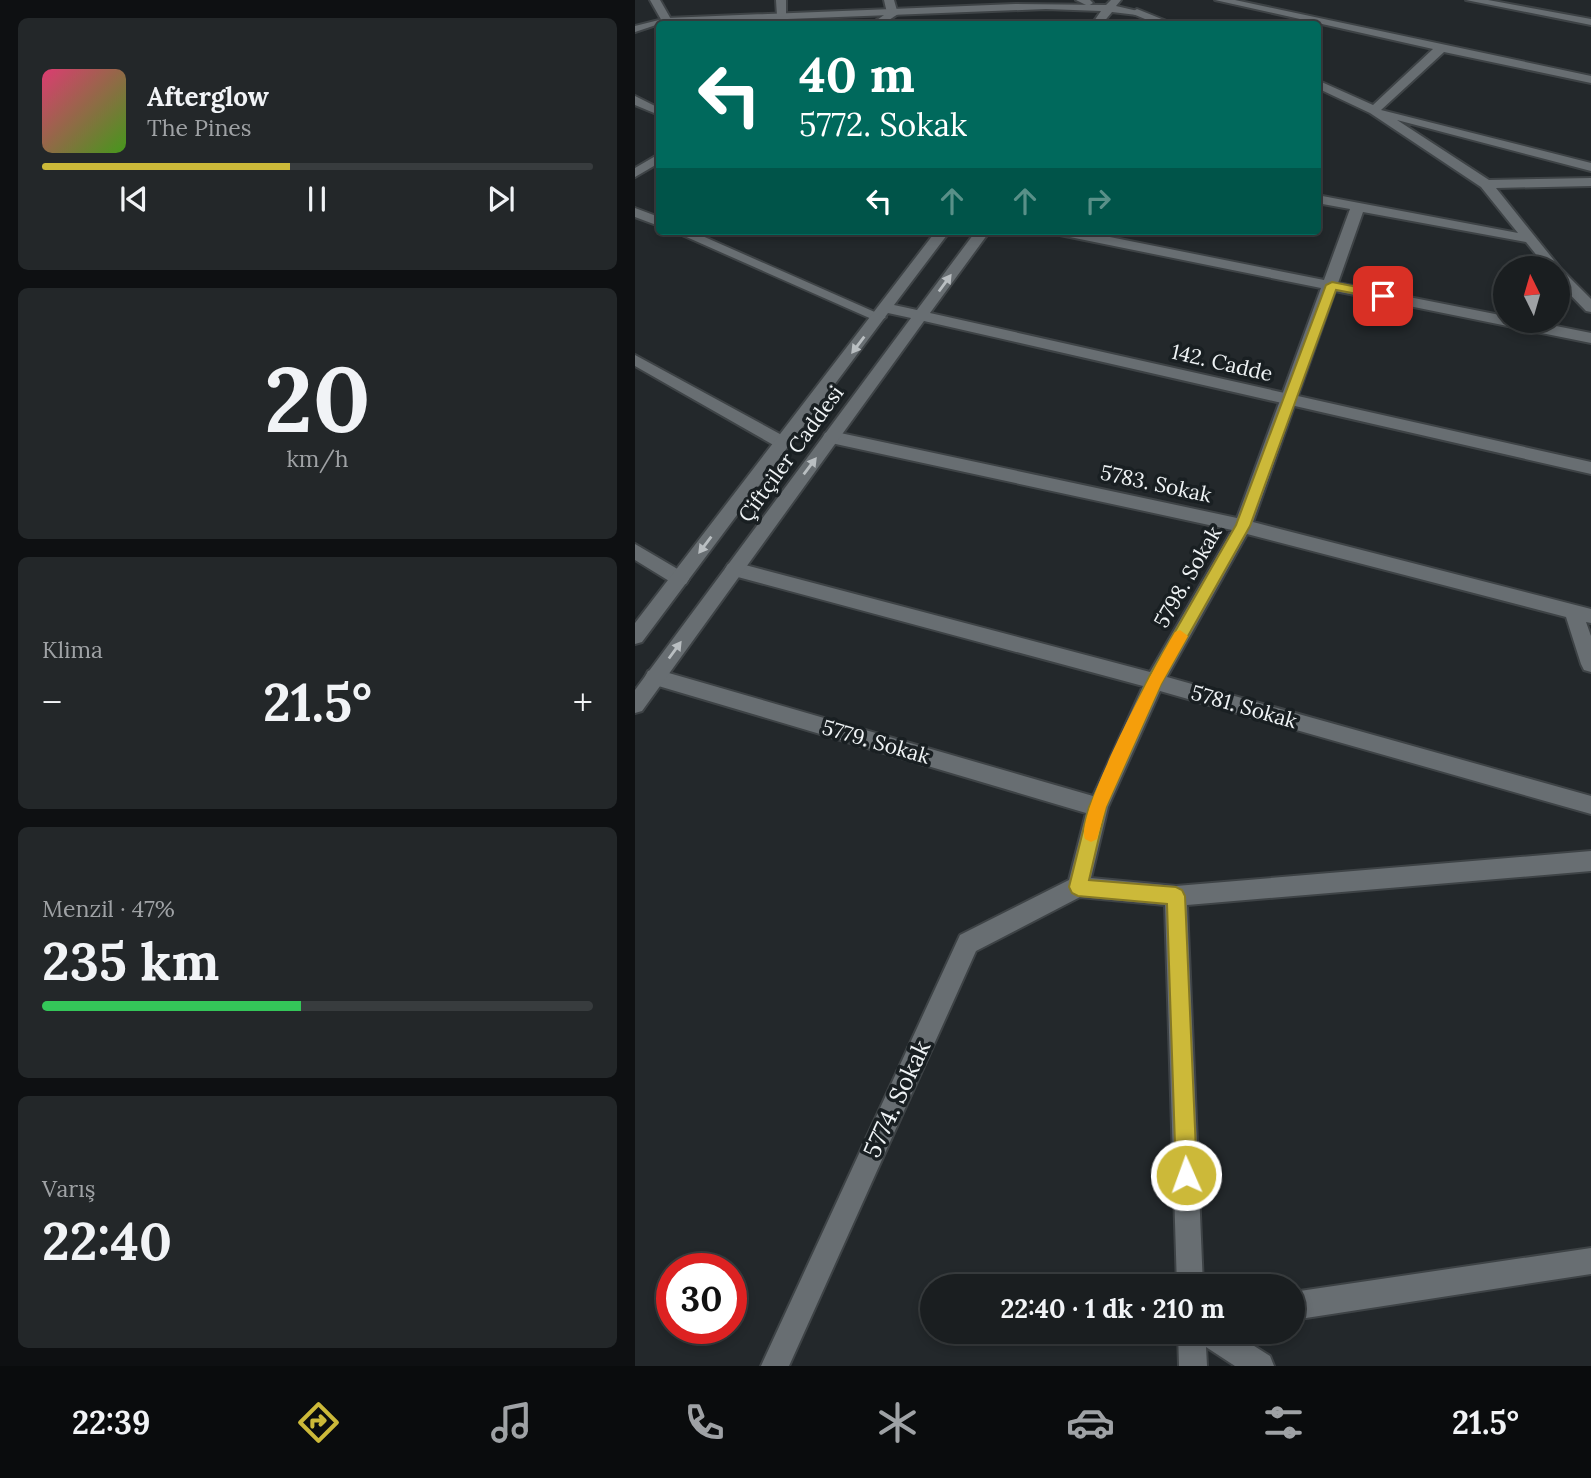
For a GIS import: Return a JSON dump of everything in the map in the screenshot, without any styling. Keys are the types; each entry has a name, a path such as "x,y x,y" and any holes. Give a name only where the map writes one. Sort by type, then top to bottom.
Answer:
{"street":[{"path":"655,0 667,21 893,14 1051,1 1114,3 1158,21"},
{"path":"781,0 782,16"},
{"path":"889,0 893,14"},
{"path":"1130,21 1145,0"},
{"path":"1220,0 1319,21"},
{"path":"1471,0 1591,22"},
{"path":"1099,21 1114,3"},
{"path":"881,21 893,14"},
{"path":"1321,21 1591,80"},
{"path":"635,29 656,24"},
{"path":"1374,110 1442,47"},
{"path":"1321,85 1374,110 1486,184 1544,256"},
{"path":"635,100 656,110"},
{"path":"1374,110 1591,167"},
{"path":"635,173 656,160"},
{"path":"1486,184 1591,183"},
{"path":"1321,200 1530,239"},
{"name":"5798. Sokak","path":"1078,887 1098,807 1155,681 1243,526 1332,285 1358,206"},
{"path":"635,212 656,221"},
{"name":"142. Cadde","path":"690,235 883,313 921,316 1591,468"},
{"name":"Çiftçiler Caddesi","path":"635,637 940,235"},
{"name":"Çiftçiler Caddesi","path":"635,705 980,235"},
{"path":"1080,235 1591,338"},
{"path":"1570,286 1591,308"},
{"path":"635,360 783,443"},
{"name":"5783. Sokak","path":"832,437 1243,526 1582,614"},
{"path":"635,551 680,579"},
{"name":"5781. Sokak","path":"734,569 1155,681 1591,805"},
{"path":"1582,614 1591,664"},
{"name":"5779. Sokak","path":"655,677 1098,807"},
{"path":"1078,887 1176,896 1591,861"},
{"name":"5774. Sokak","path":"775,1366 968,943 1078,887"},
{"path":"1176,896 1190,1274"},
{"path":"1305,1304 1591,1261"},
{"path":"1192,1344 1193,1366"},
{"path":"1226,1344 1260,1366"}],"slow traffic":[{"path":"1091,834 1098,807 1155,681 1180,636"}],"route":[{"path":"1186,1175 1176,896 1078,887 1098,807 1155,681 1243,526 1332,285 1383,296"}]}
